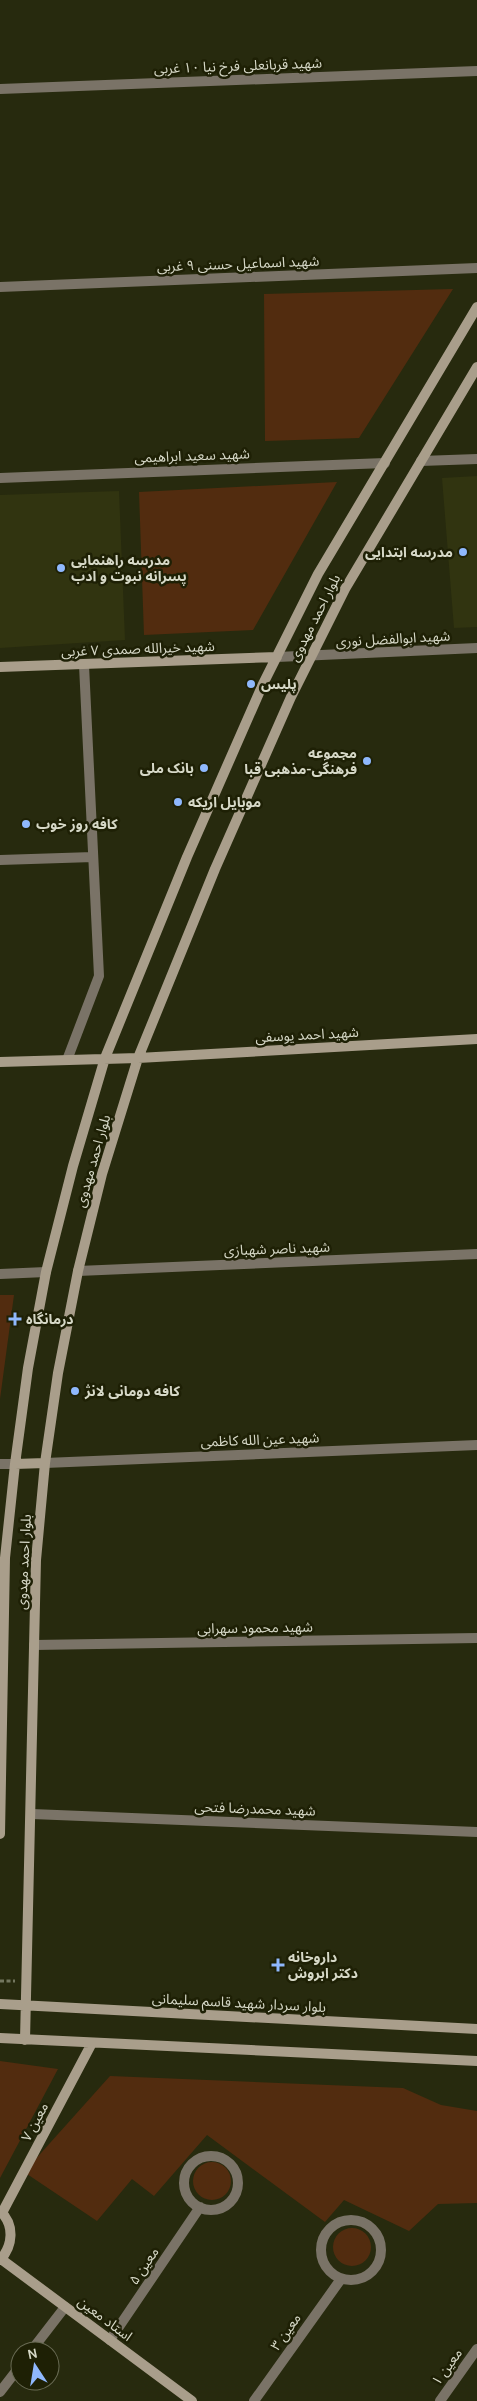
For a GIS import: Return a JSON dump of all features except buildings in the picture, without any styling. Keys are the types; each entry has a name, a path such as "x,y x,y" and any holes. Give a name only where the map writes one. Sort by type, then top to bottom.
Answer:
{"main road":[{"name":"بلوار احمد مهدوی","path":"0,1834 1,1663 5,1558 15,1464 28,1368 46,1272 73,1166 105,1058 187,857 277,657 318,574 477,308"},
{"name":"بلوار احمد مهدوی","path":"26,2040 36,1560 45,1463 58,1373 78,1271 102,1174 138,1058 215,869 310,656 345,589 477,367"},
{"name":"شهید خیرالله صمدی ۷ غربی","path":"0,667 277,657"},
{"name":"شهید احمد یوسفی","path":"0,1062 138,1058 477,1039"},
{"path":"15,1464 45,1463"},
{"name":"بلوار سردار شهید قاسم سلیمانی","path":"0,2004 477,2029"},
{"path":"0,2038 92,2044 477,2061"},
{"name":"معین ۷","path":"1,2212 92,2044"},
{"path":"1,2212 11,2231 7,2251 1,2260"},
{"name":"استاد معین","path":"1,2260 192,2401"}],"street":[{"name":"شهید قربانعلی فرخ نیا ۱۰ غربی","path":"0,89 477,71"},
{"name":"شهید اسماعیل حسنی ۹ غربی","path":"0,287 477,268"},
{"path":"421,461 477,459"},
{"name":"شهید سعید ابراهیمی","path":"0,478 385,463"},
{"name":"شهید ابوالفضل نوری","path":"277,657 477,648"},
{"path":"67,1060 99,976 84,665"},
{"path":"0,860 93,858"},
{"name":"شهید ناصر شهبازی","path":"78,1271 477,1254"},
{"path":"0,1274 46,1272"},
{"name":"شهید عین الله کاظمی","path":"45,1463 477,1445"},
{"path":"0,1464 15,1464"},
{"name":"شهید محمود سهرابی","path":"34,1645 477,1638"},
{"name":"شهید محمدرضا فتحی","path":"32,1814 477,1832"},
{"path":"206,2156 224,2158 236,2172 238,2190 234,2198 227,2205 218,2209 200,2207 188,2196 184,2179 187,2171 191,2164 206,2156"},
{"name":"معین ۵","path":"110,2340 200,2207"},
{"path":"346,2221 366,2224 378,2239 380,2258 376,2267 360,2279 341,2279 325,2266 321,2248 324,2238 337,2224 346,2221"},
{"name":"معین ۳","path":"254,2401 341,2279"},
{"path":"39,2341 65,2307"},
{"name":"معین ۱","path":"440,2401 477,2349"},
{"path":"0,2392 10,2379"}],"shaded area":[{"path":"453,289 359,438 265,441 264,294"},
{"name":"مدرسه ابتدایی","path":"477,476 477,627 454,628 442,478"},
{"path":"337,482 253,630 144,635 139,492"},
{"name":"مدرسه راهنمایی پسرانه نبوت و ادب","path":"119,491 125,640 0,648 0,495"},
{"path":"0,1295 14,1295 0,1399"},
{"path":"0,2061 58,2069 0,2178"},
{"path":"110,2076 403,2088 441,2105 477,2111 477,2203 438,2204 409,2231 344,2200 325,2222 207,2135 154,2196 132,2179 97,2221 24,2172"},
{"path":"212,2162 225,2168 231,2181 225,2194 212,2200 199,2194 193,2181 199,2168"},
{"path":"352,2228 365,2234 371,2247 365,2260 352,2266 339,2260 333,2247 339,2234"}],"place":[{"name":"مدرسه ابتدایی","path":"463,552"},
{"name":"مدرسه راهنمایی پسرانه نبوت و ادب","path":"61,568"},
{"name":"پلیس","path":"251,684"},
{"name":"مجموعه فرهنگی-مذهبی قبا","path":"367,761"},
{"name":"بانک ملی","path":"204,768"},
{"name":"موبایل اریکه","path":"178,802"},
{"name":"کافه روز خوب","path":"26,824"},
{"name":"درمانگاه","path":"15,1319"},
{"name":"کافه دومانی لانژ","path":"75,1391"},
{"name":"داروخانه دکتر ابروش","path":"278,1965"}]}
